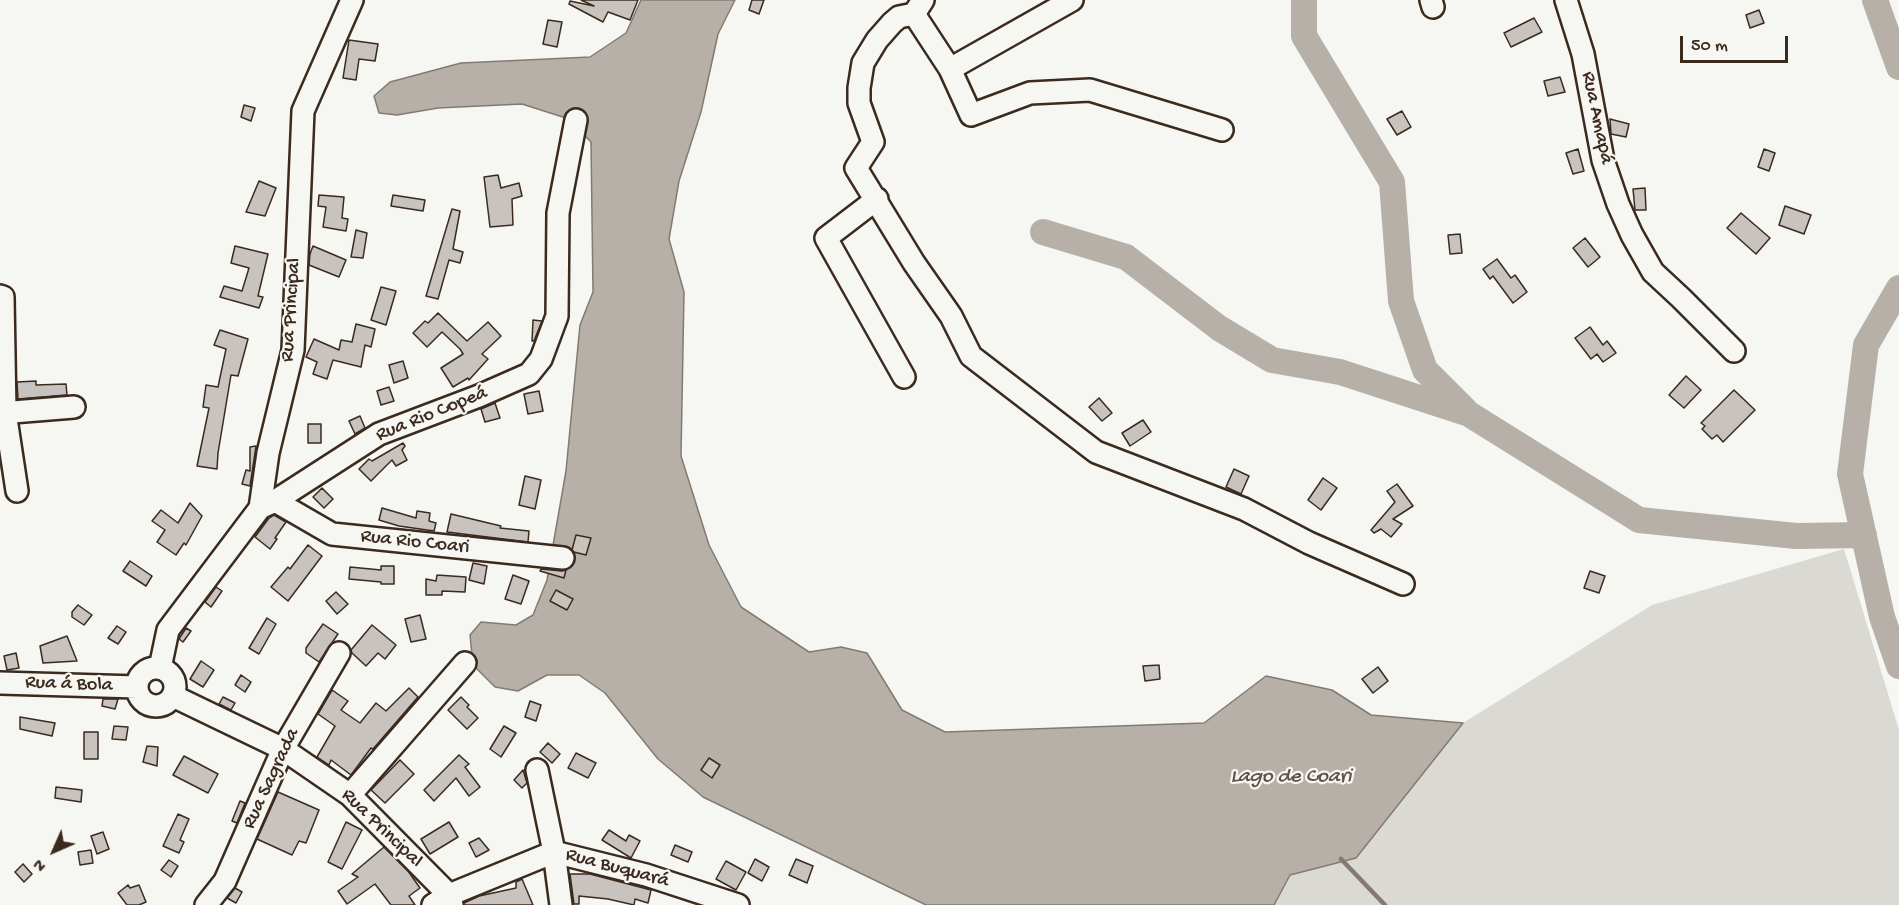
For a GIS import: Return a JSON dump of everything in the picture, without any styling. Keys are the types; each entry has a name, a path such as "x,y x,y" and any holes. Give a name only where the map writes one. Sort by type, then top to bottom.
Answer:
{"street":[{"name":"Rua Principal","path":"160,668 168,630 267,505 268,453 293,350 303,111 352,0"},
{"path":"950,69 1072,0"},
{"name":"Rua Amapá","path":"1566,0 1583,54 1603,160 1618,204 1632,235 1653,272 1734,351"},
{"path":"1222,130 1090,90 1030,93 971,115 919,7 892,23 877,40 863,63 859,103 873,142 856,168 914,263 951,316 971,356 1096,452 1244,509 1281,530 1403,584"},
{"name":"Rua Rio Copeá","path":"267,505 379,434 528,375 541,359 558,316 558,213 576,120"},
{"path":"877,199 826,238 904,377"},
{"path":"0,296 3,297 2,412 17,490"},
{"path":"2,412 74,407"},
{"name":"Rua Rio Coari","path":"267,505 332,534 563,558"},
{"name":"Rua Sagrada","path":"206,905 225,881 283,750 339,653"},
{"path":"350,795 465,663"},
{"path":"160,668 169,673 174,681 173,696 166,703 152,705 140,697 137,687 139,678 146,670 160,668"},
{"name":"Rua á Bola","path":"0,683 137,687"},
{"name":"Rua Principal","path":"173,696 283,750 350,795 445,901"},
{"path":"537,770 554,852 561,905"},
{"name":"Rua Buquará","path":"445,901 554,852 646,875 738,905"}],"shaded area":[{"path":"1844,549 1899,730 1899,905 1274,905 1290,875 1356,858 1463,723 1652,605"}],"water":[{"name":"Lago de Coari","path":"641,0 735,0 718,34 701,112 679,181 669,239 684,292 681,456 709,545 741,607 809,652 841,647 867,653 902,710 945,732 1204,723 1266,676 1332,690 1371,715 1463,723 1356,858 1290,875 1274,905 926,905 703,797 658,759 605,693 579,675 547,675 518,691 495,687 473,665 470,635 481,622 516,625 533,615 547,580 566,471 580,325 593,292 591,142 569,119 522,104 438,108 397,115 379,113 374,96 390,82 461,63 590,57 626,33"}],"building":[{"path":"581,0 638,0 630,20 608,12 603,22 569,4 570,1 594,6"},
{"path":"752,0 764,0 759,14 749,10"},
{"path":"1759,10 1764,23 1750,28 1746,15"},
{"path":"1534,18 1542,32 1511,47 1504,33"},
{"path":"548,20 562,22 557,47 543,44"},
{"path":"349,40 378,44 375,61 359,59 356,80 343,78"},
{"path":"1560,77 1565,92 1548,96 1544,81"},
{"path":"244,105 255,108 251,121 241,117"},
{"path":"1402,111 1411,127 1397,135 1387,119"},
{"path":"1610,119 1629,124 1626,137 1611,134"},
{"path":"1578,149 1584,171 1573,174 1566,153"},
{"path":"1764,149 1775,153 1769,171 1758,167"},
{"path":"498,175 501,188 519,183 522,196 512,199 513,225 490,227 484,177"},
{"path":"259,181 276,188 265,216 246,212"},
{"path":"1645,188 1646,210 1635,210 1633,189"},
{"path":"319,195 344,197 342,218 348,219 346,231 323,227 326,207 318,206"},
{"path":"393,195 425,200 423,211 391,206"},
{"path":"1785,206 1811,215 1804,234 1779,225"},
{"path":"452,209 460,211 453,249 463,252 460,263 449,260 438,299 426,296"},
{"path":"1741,213 1770,238 1756,254 1727,228"},
{"path":"356,230 367,233 363,258 351,257"},
{"path":"1460,234 1462,253 1450,254 1448,235"},
{"path":"1585,238 1600,257 1588,267 1573,248"},
{"path":"235,246 268,254 258,296 263,297 259,308 220,297 224,286 242,291 249,268 231,263"},
{"path":"313,246 346,260 339,277 309,265"},
{"path":"1497,259 1511,278 1515,275 1527,292 1513,303 1493,276 1490,279 1483,269"},
{"path":"381,287 396,291 386,325 371,320"},
{"path":"438,313 467,341 488,322 501,336 482,354 488,359 469,380 468,378 453,387 441,368 463,354 460,349 442,332 427,347 413,333 425,321 428,323"},
{"path":"533,320 542,321 532,341"},
{"path":"356,324 375,329 371,347 365,345 361,367 333,360 327,379 313,374 317,362 306,357 314,339 339,350 341,340 352,342"},
{"path":"1590,327 1603,345 1607,341 1616,353 1603,362 1597,354 1591,359 1575,338"},
{"path":"220,330 248,339 238,376 231,375 217,469 197,466 209,408 203,407 206,385 218,387 226,349 214,345"},
{"path":"403,361 408,378 394,383 389,365"},
{"path":"1686,376 1701,390 1684,408 1669,395"},
{"path":"36,381 36,385 66,384 67,395 18,399 17,382"},
{"path":"389,387 394,401 381,405 377,391"},
{"path":"1734,390 1755,410 1723,442 1717,435 1712,439 1702,429 1705,426 1701,423"},
{"path":"539,391 543,411 528,414 524,394"},
{"path":"1099,398 1112,413 1102,421 1089,407"},
{"path":"495,403 500,418 485,422 481,409"},
{"path":"360,416 365,428 355,434 349,421"},
{"path":"1143,420 1151,432 1130,446 1122,433"},
{"path":"308,424 321,424 321,443 308,443"},
{"path":"403,443 405,446 402,450 407,460 396,466 392,460 371,481 359,469 369,459 372,461"},
{"path":"256,446 250,486 242,484 246,470 250,471 250,447"},
{"path":"1234,469 1249,476 1241,494 1226,487"},
{"path":"525,476 541,480 535,509 519,505"},
{"path":"1323,478 1337,488 1321,510 1308,500"},
{"path":"1397,484 1413,506 1393,519 1402,524 1391,537 1381,529 1374,533 1371,530 1395,502 1387,491"},
{"path":"322,488 333,499 324,508 313,497"},
{"path":"190,503 202,516 186,545 184,543 176,555 157,542 165,530 152,521 161,510 178,523"},
{"path":"382,508 416,518 417,511 430,513 429,521 436,523 434,531 399,526 379,520"},
{"path":"451,514 501,526 500,528 529,531 528,542 447,532"},
{"path":"274,515 286,522 270,549 255,537 269,518"},
{"path":"576,535 591,538 586,555 572,550"},
{"path":"308,545 322,556 288,601 271,587 288,567 290,569"},
{"path":"130,561 152,576 146,586 123,571"},
{"path":"473,563 487,566 484,584 469,580"},
{"path":"381,566 394,566 394,584 349,579 350,567 381,570"},
{"path":"541,569 566,570 564,578 540,571"},
{"path":"1590,571 1605,576 1599,593 1584,588"},
{"path":"437,575 466,577 465,592 442,591 442,595 426,595 426,579 436,581"},
{"path":"513,575 529,581 521,604 505,599"},
{"path":"216,587 222,591 211,607 205,602"},
{"path":"556,590 573,599 567,610 550,601"},
{"path":"336,592 348,604 337,614 326,601"},
{"path":"78,605 92,615 84,625 72,617 72,612"},
{"path":"420,615 426,639 411,642 405,619"},
{"path":"267,618 276,624 259,654 249,648"},
{"path":"323,624 338,634 319,662 306,653 306,648"},
{"path":"372,625 396,645 385,659 378,653 366,666 351,650"},
{"path":"117,626 126,632 118,644 108,638"},
{"path":"186,628 191,631 183,642 179,639"},
{"path":"67,636 77,661 43,663 40,646"},
{"path":"16,653 19,668 7,670 4,656"},
{"path":"201,661 214,670 203,687 190,679"},
{"path":"1159,665 1160,679 1145,681 1143,666"},
{"path":"1378,667 1388,681 1373,693 1362,679"},
{"path":"241,675 251,682 245,692 235,685"},
{"path":"409,688 418,697 373,749 371,748 351,775 331,760 329,765 317,757 335,726 318,714 332,690 348,701 341,710 360,723 376,703 386,711"},
{"path":"223,697 235,703 231,710 219,704"},
{"path":"461,697 478,718 467,729 448,710"},
{"path":"103,699 118,699 115,709 102,706"},
{"path":"530,701 541,705 536,721 525,717"},
{"path":"20,717 55,723 52,736 20,729"},
{"path":"114,726 128,727 126,740 112,739"},
{"path":"504,726 516,733 501,757 490,749"},
{"path":"84,732 98,732 98,759 84,759"},
{"path":"548,743 560,754 552,763 540,752"},
{"path":"147,746 158,747 157,766 143,762"},
{"path":"576,753 596,763 588,778 568,768"},
{"path":"459,755 469,764 465,767 480,787 469,796 456,778 434,801 424,790"},
{"path":"184,756 218,774 208,793 173,775"},
{"path":"709,758 720,765 712,778 701,770"},
{"path":"400,760 414,774 385,803 371,790"},
{"path":"523,770 527,783 522,788 514,780"},
{"path":"56,787 82,790 81,802 55,798"},
{"path":"278,792 319,810 306,843 299,841 292,855 257,839"},
{"path":"240,801 245,803 237,823 232,821"},
{"path":"178,814 189,819 180,840 184,842 179,853 163,846"},
{"path":"346,822 362,830 342,869 328,862"},
{"path":"449,822 458,837 430,854 421,839"},
{"path":"609,830 626,841 629,835 640,841 631,858 602,840"},
{"path":"103,832 109,849 97,854 91,836"},
{"path":"479,838 489,850 476,857 469,843"},
{"path":"675,845 692,852 688,862 671,855"},
{"path":"384,847 408,871 420,888 409,896 415,905 391,905 375,884 347,904 338,891 358,877 352,874"},
{"path":"91,850 93,863 80,865 78,852"},
{"path":"755,859 769,867 762,881 748,873"},
{"path":"796,859 813,866 807,883 789,875"},
{"path":"169,860 178,866 171,877 161,870"},
{"path":"726,861 746,872 736,890 716,879"},
{"path":"23,864 32,874 24,882 15,872"},
{"path":"570,874 590,874 651,890 648,903 635,899 634,905 579,896 579,904 574,904"},
{"path":"522,879 533,905 464,905 479,896 516,888 516,882"},
{"path":"128,885 130,888 139,885 146,902 139,905 127,905 118,893"},
{"path":"235,888 242,892 236,903 227,898"}],"waterway":[{"path":"1304,0 1304,36 1392,182 1401,301 1425,370 1465,410"},
{"path":"1875,0 1899,67"},
{"path":"1043,232 1126,257 1219,328 1272,360 1340,372 1469,414 1639,520 1796,536 1864,535"},
{"path":"1899,288 1866,345 1850,474 1882,617 1899,666"},
{"path":"1341,859 1385,905"}]}
